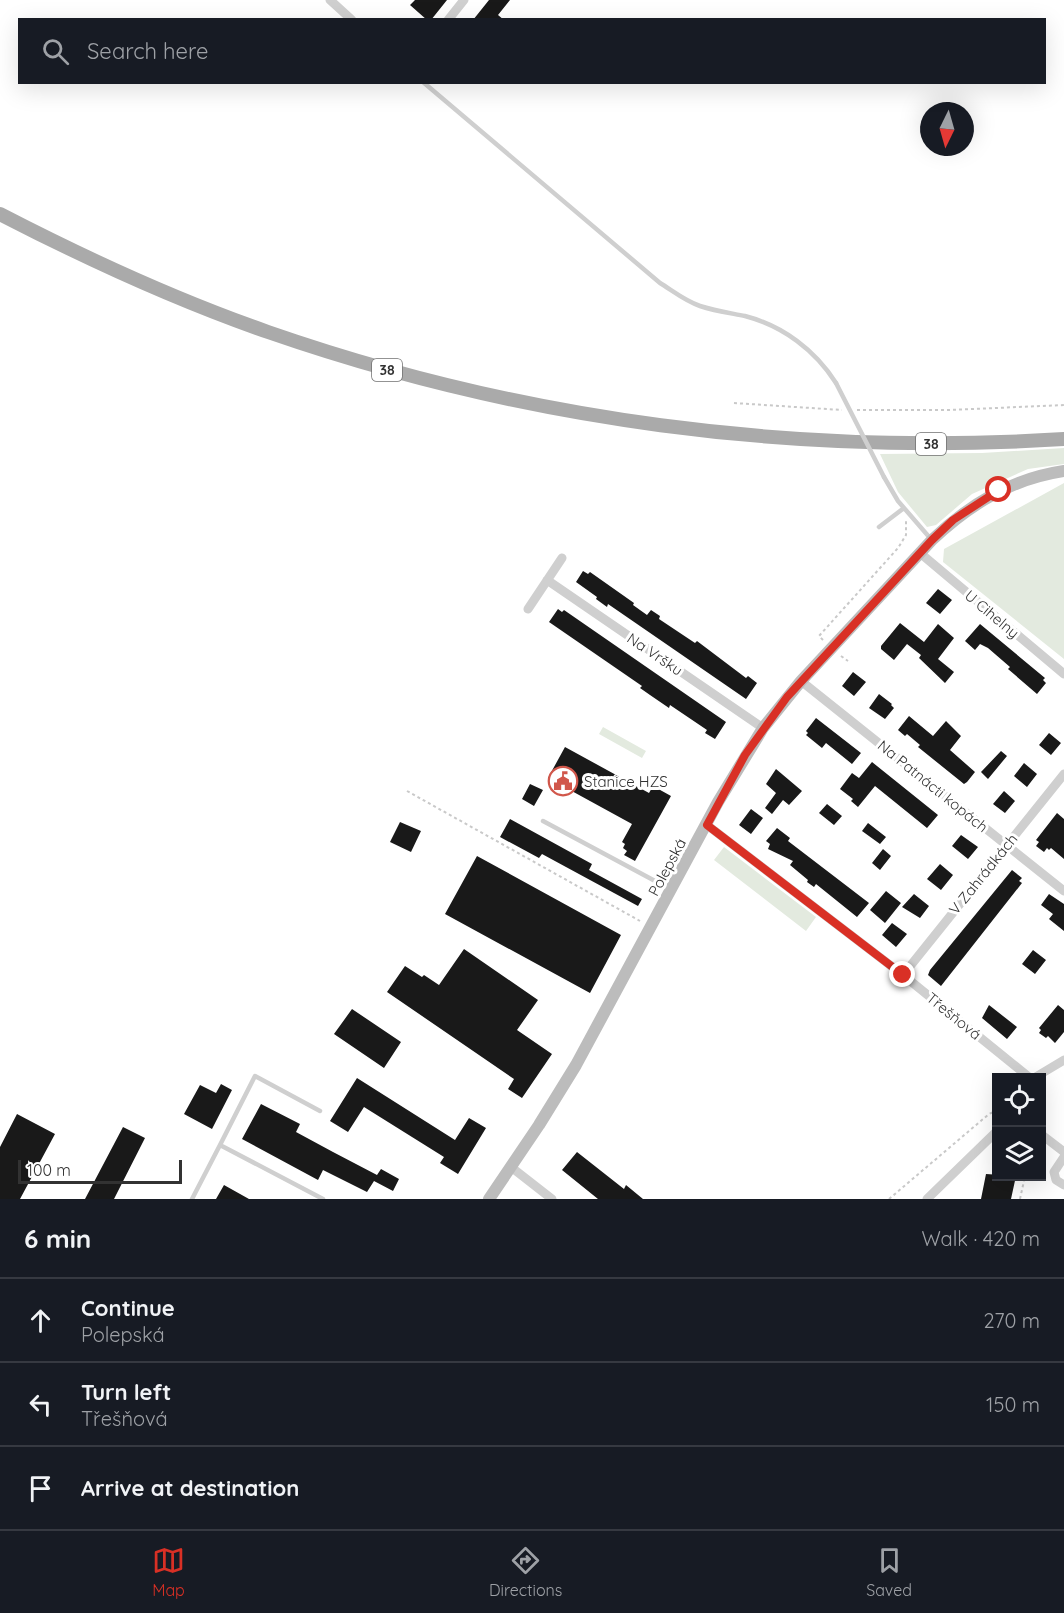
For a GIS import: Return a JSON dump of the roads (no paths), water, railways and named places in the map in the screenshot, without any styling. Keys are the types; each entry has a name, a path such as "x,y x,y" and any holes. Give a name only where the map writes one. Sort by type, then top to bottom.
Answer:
{"main road":[{"name":"38","path":"0,214 143,284 256,328 376,367 508,400 590,416 798,440 939,444 1064,439"},
{"name":"Polepská","path":"489,1199 576,1065 745,755 763,728 801,681 953,520 982,499 1021,481 1064,471"}],"street":[{"path":"330,0 350,18"},
{"path":"450,18 464,0"},
{"name":"U Cihelny","path":"920,553 1064,674"},
{"path":"528,609 562,558"},
{"name":"Na Vršku","path":"548,580 763,728"},
{"name":"Na Patnácti kopách","path":"801,681 1064,891"},
{"name":"V Zahrádkách","path":"903,975 1064,774"},
{"name":"Třešňová","path":"707,825 1027,1073"},
{"path":"1040,1073 1064,1060"},
{"path":"927,1199 992,1136"},
{"path":"1046,1138 1064,1152"},
{"path":"1064,1156 1054,1172 1056,1180 1064,1185"},
{"path":"511,1167 552,1199"}],"lane":[{"path":"425,84 660,283 694,304 755,319 783,332 817,358 836,383 884,477 904,508 932,540"},
{"path":"879,527 904,508"},
{"path":"543,821 672,890"},
{"path":"192,1199 255,1076 320,1111"},
{"path":"220,1145 322,1199"}],"place":[{"name":"Stanice HZS","path":"563,781"}]}
